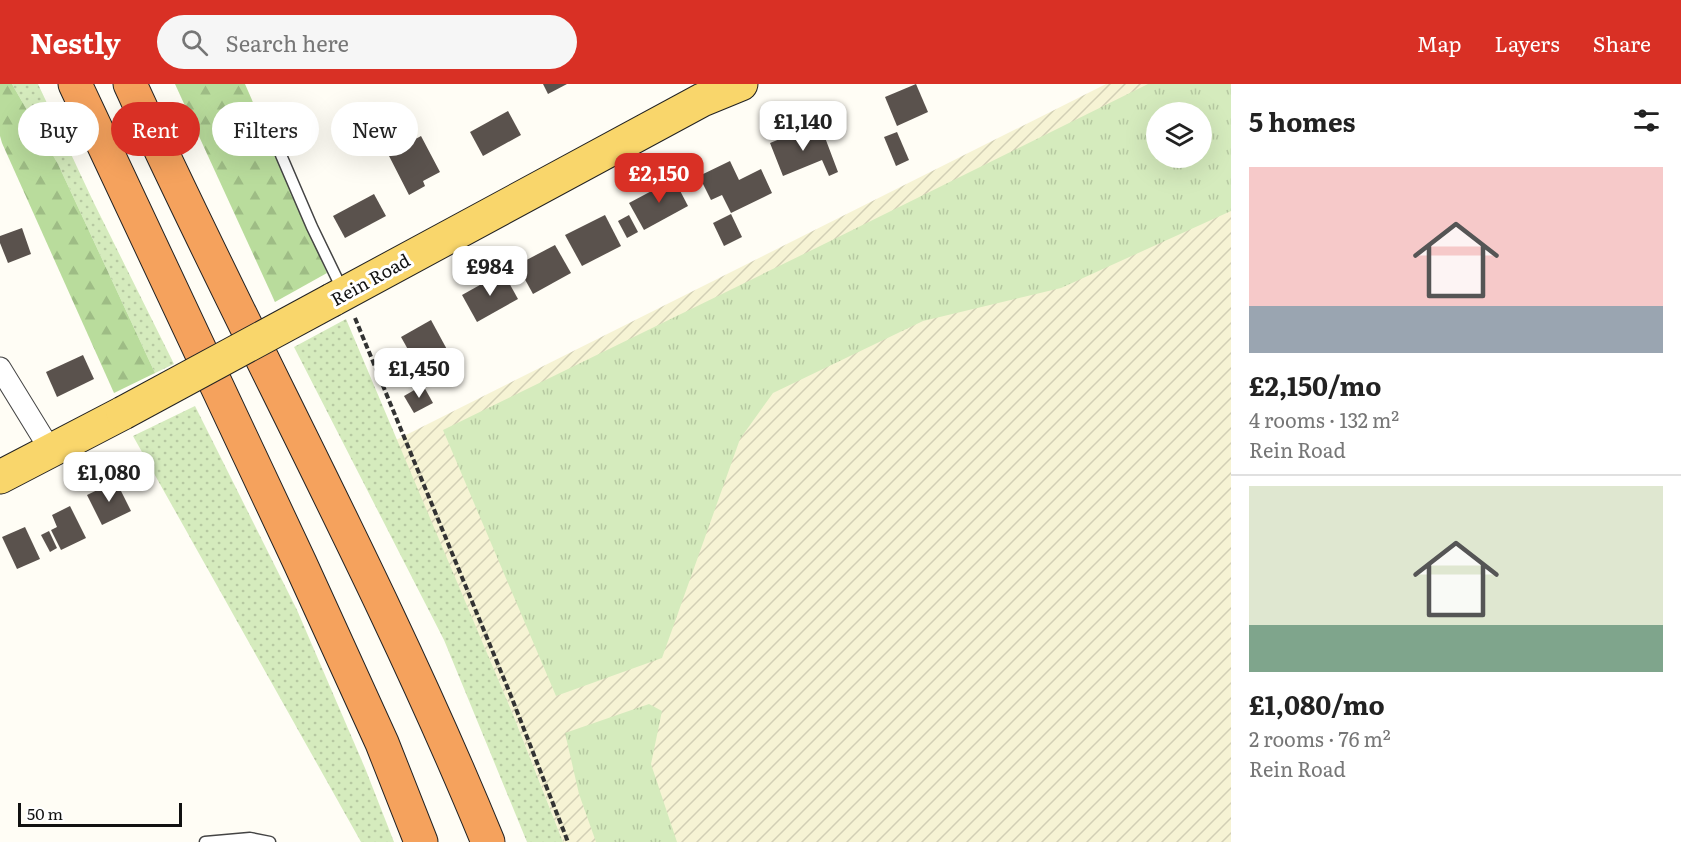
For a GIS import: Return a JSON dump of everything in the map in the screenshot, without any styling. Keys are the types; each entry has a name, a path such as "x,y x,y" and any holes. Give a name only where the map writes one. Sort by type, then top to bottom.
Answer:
{"highway":[{"path":"75,84 305,573 382,743 421,842"},
{"path":"130,84 173,178 347,531 454,760 488,842"}],"main road":[{"name":"Rein Road","path":"0,477 123,413 702,100 741,84"}],"street":[{"path":"0,368 51,451"}],"lane":[{"path":"281,156 338,296"},
{"path":"205,842 250,838 270,842"}],"path":[{"path":"338,296 511,696 568,842"}],"shaded area":[{"path":"1106,84 1231,84 1231,842 563,842 514,717 396,440"}],"green space":[{"path":"0,84 12,84 22,102 18,102 18,156 53,156 155,373 114,393 0,136"},
{"path":"12,84 38,84 46,102 22,102"},
{"path":"175,84 245,84 253,102 212,102 212,156 276,156 327,273 275,302 200,138 200,102 183,102"},
{"path":"1148,84 1231,84 1231,211 1061,288 923,321 773,393 740,439 662,658 556,696 443,430"},
{"path":"53,156 72,156 174,364 155,373"},
{"path":"346,319 514,717 563,842 527,842 444,640 294,347"},
{"path":"195,406 297,610 394,842 361,842 133,436"},
{"path":"649,704 662,711 651,764 677,842 596,842 579,794 565,733"}],"building":[{"path":"543,84 567,84 548,94"},
{"path":"916,84 928,112 897,126 885,97"},
{"path":"508,111 521,135 483,156 470,132"},
{"path":"821,127 838,172 829,176 822,160 783,176 770,143 792,134 794,138"},
{"path":"897,132 909,160 896,166 884,137"},
{"path":"421,136 440,172 423,181 425,186 409,195 389,156 418,156 418,138"},
{"path":"730,161 739,180 761,169 772,193 731,213 722,195 711,200 699,176"},
{"path":"674,179 688,206 644,230 629,203"},
{"path":"374,194 386,216 345,238 333,216"},
{"path":"731,214 742,237 724,246 713,223"},
{"path":"605,215 621,246 582,266 565,235"},
{"path":"629,215 638,232 627,238 618,221"},
{"path":"22,228 31,254 8,263 0,243 0,236"},
{"path":"555,245 571,273 533,294 517,265"},
{"path":"503,272 518,299 477,322 462,295"},
{"path":"431,320 450,355 420,371 401,337"},
{"path":"83,355 94,379 57,397 46,372"},
{"path":"423,385 433,403 414,413 404,396"},
{"path":"116,481 131,511 102,525 87,495"},
{"path":"70,506 86,538 61,550 51,530 57,527 52,515"},
{"path":"25,527 40,559 17,569 2,537"},
{"path":"49,531 57,548 50,552 41,535"}]}
